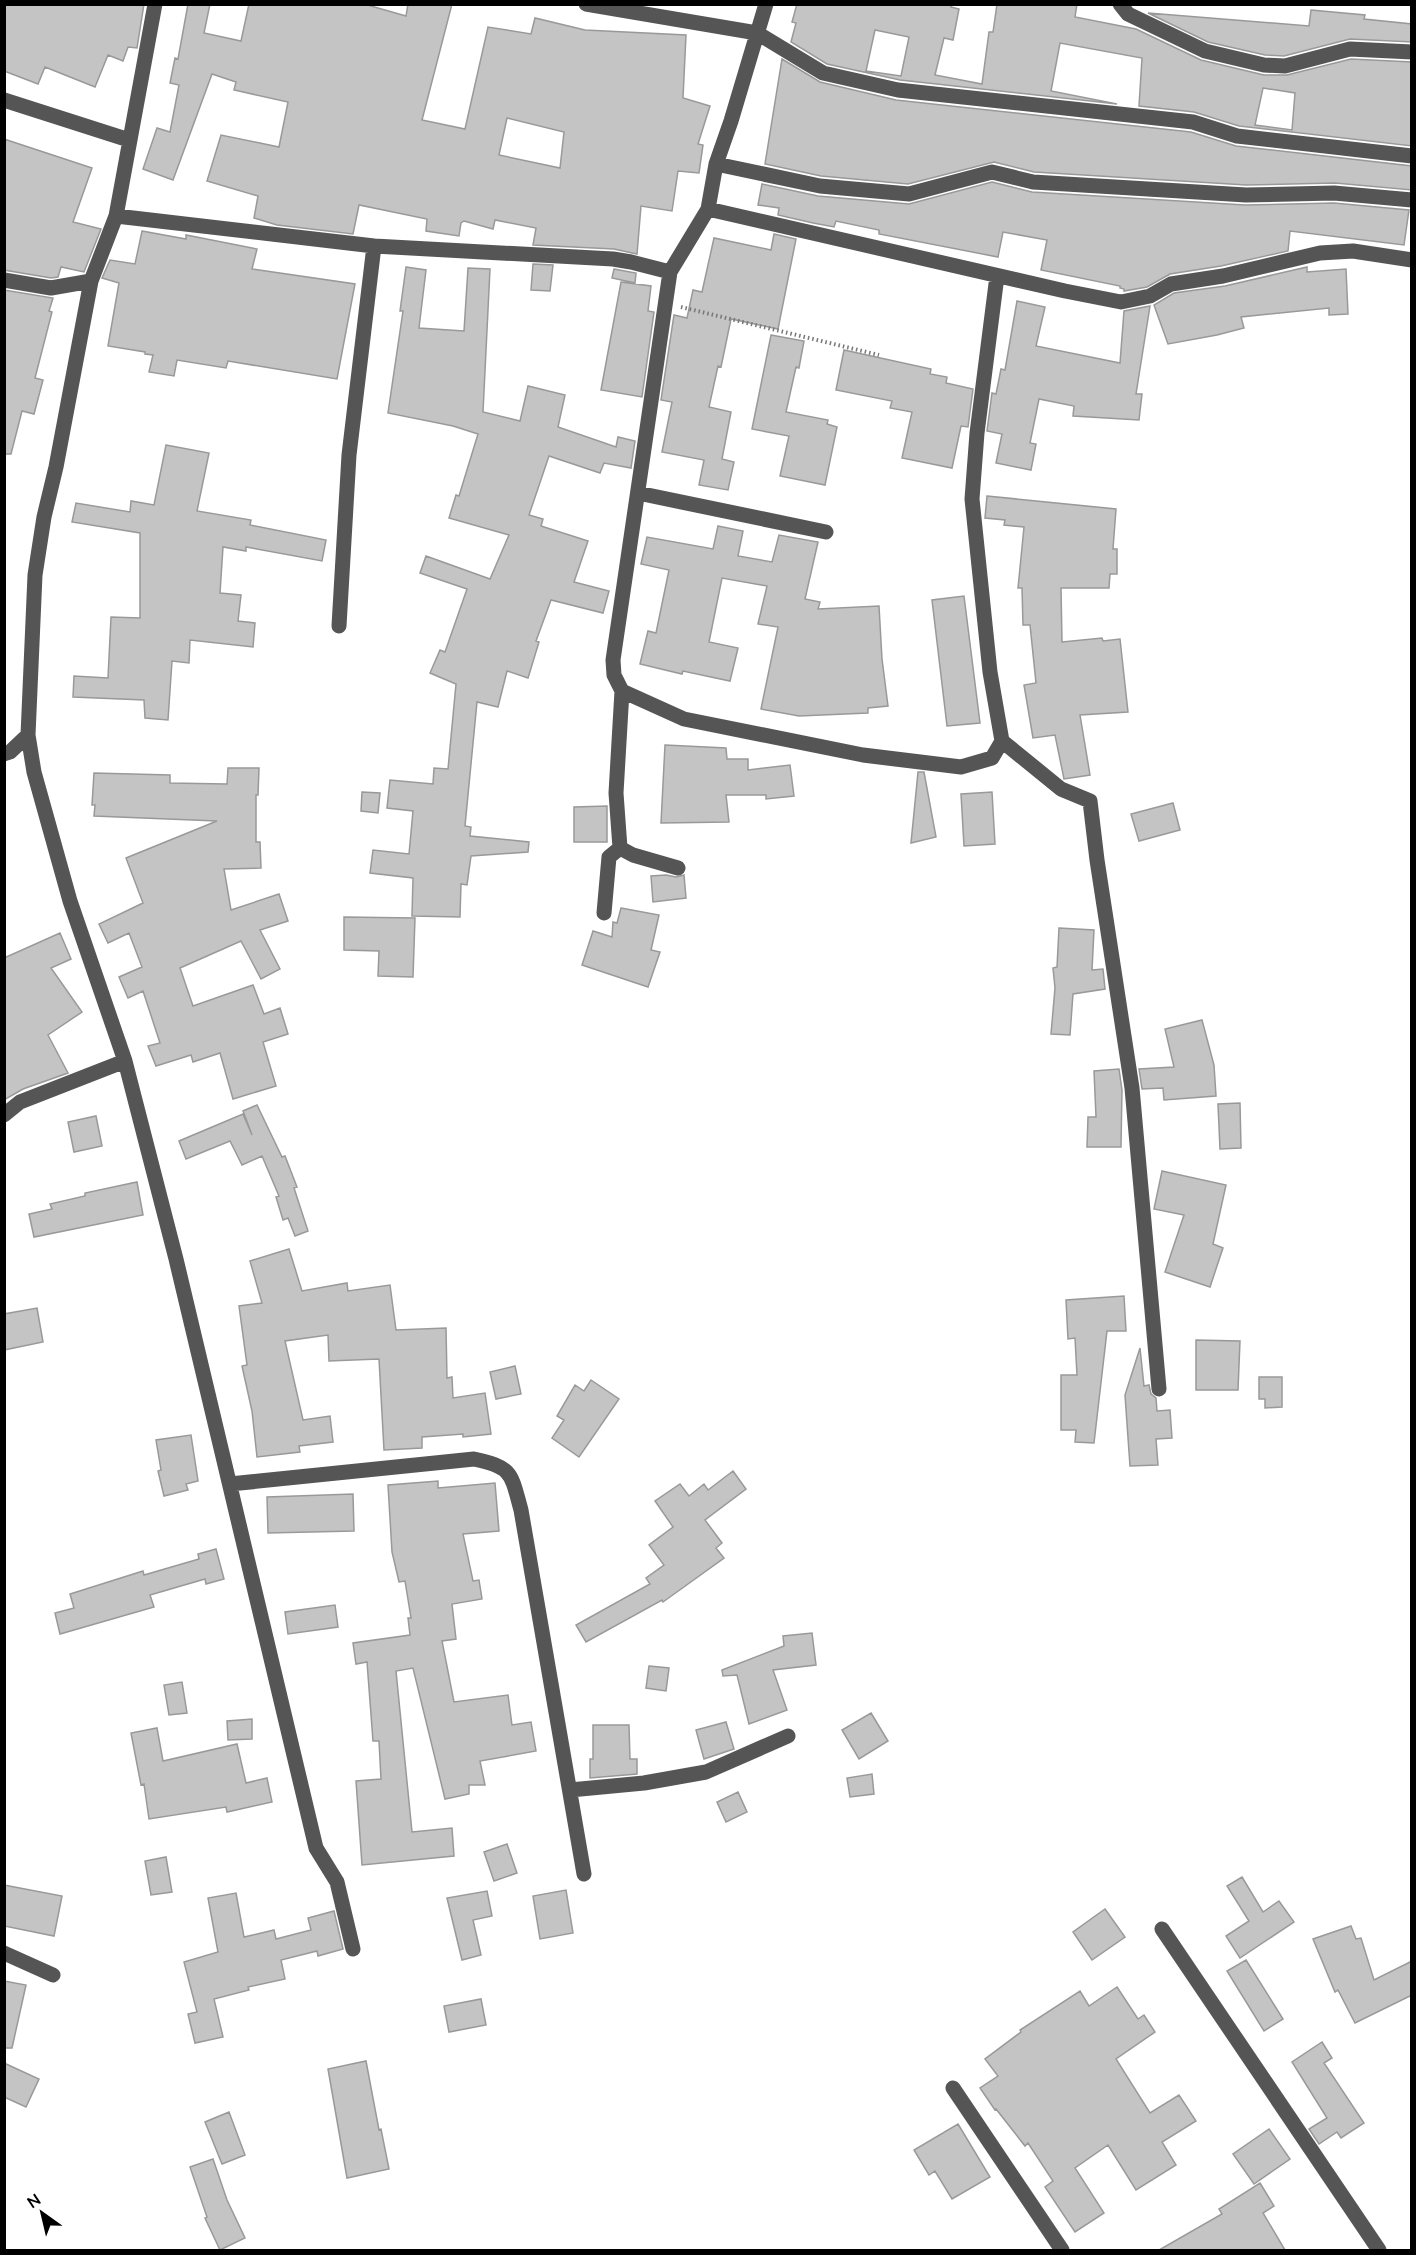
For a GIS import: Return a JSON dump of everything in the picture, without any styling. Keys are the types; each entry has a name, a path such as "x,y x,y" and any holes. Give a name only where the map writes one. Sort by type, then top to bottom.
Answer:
{"street":[{"path":"156,4 116,216 92,280 35,575 28,735 34,772 70,901 125,1061 176,1259 315,1848 337,1882 353,1949"},
{"path":"586,4 757,33 823,73 898,90 1193,122 1237,136 1412,156"},
{"path":"620,848 616,793 622,691 614,675 613,660 670,272 708,209 716,164 766,4"},
{"path":"1120,4 1128,14 1205,51 1264,65 1285,66 1350,49 1412,52"},
{"path":"4,100 129,140"},
{"path":"716,164 820,186 909,194 992,172 1033,182 1246,195 1334,193 1412,200"},
{"path":"708,209 997,276 1121,302 1150,296 1171,284 1222,276 1320,253 1353,251 1412,260"},
{"path":"116,216 374,246 613,259 670,272"},
{"path":"339,626 349,455 374,246"},
{"path":"622,691 684,718 863,755 961,767 992,758 1002,741 990,672 972,499 977,433 997,276"},
{"path":"4,280 51,288 92,280"},
{"path":"638,493 825,532"},
{"path":"4,753 10,752 28,735"},
{"path":"1002,741 1061,789 1090,801 1132,1088 1159,1389"},
{"path":"620,848 633,855 678,868"},
{"path":"604,913 609,857 620,848"},
{"path":"4,1115 20,1102 125,1061"},
{"path":"230,1484 474,1459 497,1464 512,1477 521,1510 584,1874"},
{"path":"570,1790 644,1784 706,1772 788,1736"},
{"path":"1162,1929 1379,2250"},
{"path":"4,1953 53,1975"},
{"path":"953,2088 1062,2250"}],"path":[{"path":"666,303 879,354"}],"building":[{"path":"4,4 144,4 137,48 128,47 123,61 108,55 95,87 45,67 38,84 4,71"},
{"path":"188,4 210,4 204,33 241,41 249,4 364,4 406,16 408,4 452,4 422,120 465,129 488,27 531,34 535,18 585,30 686,35 683,98 710,106 698,144 703,145 699,173 678,171 672,211 641,206 637,254 614,249 533,245 536,228 495,220 493,229 464,221 461,223 459,236 426,231 427,219 359,205 353,234 277,225 254,218 258,196 207,181 221,135 279,147 288,102 234,90 236,82 212,74 173,180 143,169 157,128 170,132 179,85 170,83 175,58 178,59","holes":["507,118 564,132 560,168 499,155"]},
{"path":"797,4 952,4 951,7 959,9 953,40 944,38 935,75 982,84 989,32 993,32 997,4 1077,4 1075,17 1136,29 1201,60 1264,75 1287,75 1351,59 1412,62 1412,146 1239,126 1194,112 1139,106 1142,58 1060,43 1051,91 1117,104 900,80 827,64 791,42 796,23 792,22","holes":["875,30 909,37 901,76 866,71","1263,88 1295,93 1292,130 1255,125"]},
{"path":"1311,10 1365,15 1364,19 1412,24 1412,42 1350,39 1284,56 1265,55 1208,42 1148,13 1309,26"},
{"path":"782,59 820,82 896,100 1191,132 1236,146 1412,166 1412,190 1335,183 1246,185 1034,172 994,162 908,184 821,176 765,164"},
{"path":"4,139 92,168 73,222 101,229 84,272 61,267 58,277 51,278 4,270"},
{"path":"992,182 1032,192 1245,205 1334,203 1409,210 1404,245 1290,231 1288,251 1221,266 1170,274 1147,287 1124,291 1120,286 1041,270 1047,240 1003,232 998,257 879,234 879,230 836,221 834,227 813,223 778,215 779,208 758,205 762,184 818,196 909,204"},
{"path":"142,231 186,239 186,235 257,249 252,269 355,284 337,379 228,361 226,368 177,360 174,376 149,372 153,355 108,346 119,283 102,278 110,260 135,264"},
{"path":"774,234 796,239 778,329 731,319 721,367 718,366 709,407 731,412 722,459 734,462 728,490 699,485 704,460 662,452 672,402 661,400 674,315 687,318 693,290 702,292 714,238 771,250"},
{"path":"533,264 553,265 550,291 531,290"},
{"path":"406,267 426,270 419,328 464,331 468,268 490,269 483,412 520,421 528,386 565,395 558,427 616,447 618,437 635,441 631,468 604,463 600,473 549,456 529,515 543,519 541,526 588,541 574,582 609,591 603,613 551,600 536,641 539,642 528,678 507,671 498,707 477,702 465,826 471,827 470,836 529,842 528,852 471,856 467,885 461,884 460,917 412,916 413,878 370,873 373,850 409,854 413,811 387,808 390,780 433,784 434,768 448,769 456,684 430,673 440,650 445,652 467,589 420,573 426,556 490,579 509,535 449,518 456,495 459,496 478,434 453,426 388,413 403,311 400,311"},
{"path":"1307,267 1307,272 1346,269 1348,314 1329,315 1329,308 1241,317 1244,328 1168,344 1154,305 1174,293 1225,286"},
{"path":"614,269 636,273 635,283 612,278"},
{"path":"621,282 651,286 648,311 654,312 642,397 601,390"},
{"path":"4,290 53,298 49,311 52,312 35,378 43,380 34,414 22,411 11,454 4,454"},
{"path":"1017,301 1045,307 1036,346 1120,363 1124,311 1150,306 1136,394 1142,394 1139,420 1073,416 1074,406 1039,399 1030,443 1036,444 1031,470 996,463 1002,434 987,431 992,393 996,394 1001,369 1005,370"},
{"path":"771,335 804,341 786,412 828,420 827,424 837,427 825,485 780,476 789,436 752,429"},
{"path":"844,350 931,369 930,374 947,377 946,383 973,389 968,427 961,426 952,468 902,458 912,412 890,408 892,401 836,390"},
{"path":"166,445 209,453 197,511 251,520 250,525 326,540 322,561 246,547 246,551 223,547 220,593 241,595 238,621 255,623 253,647 190,640 189,663 172,661 168,720 145,718 144,700 73,697 74,676 108,678 111,617 140,618 140,533 72,522 76,503 130,512 131,501 154,505"},
{"path":"987,496 1116,509 1113,549 1117,549 1117,574 1110,574 1109,588 1061,588 1062,642 1102,638 1103,641 1120,639 1128,712 1080,715 1090,775 1064,779 1055,735 1033,738 1024,685 1036,683 1030,625 1023,625 1022,588 1018,588 1024,527 1004,525 1005,520 985,518"},
{"path":"718,526 743,531 738,556 772,562 779,535 818,542 805,599 820,602 818,609 879,606 888,706 868,708 868,713 799,716 761,709 778,627 758,624 767,586 722,578 709,642 738,648 730,681 683,671 682,674 640,664 648,631 656,633 669,570 641,564 647,537 713,549"},
{"path":"964,596 980,723 947,726 932,600"},
{"path":"665,745 726,748 727,759 748,759 748,770 790,765 794,796 766,799 766,795 726,795 729,822 661,823"},
{"path":"228,768 259,768 258,795 256,795 256,842 260,842 261,868 224,869 231,910 279,894 288,921 260,930 280,969 261,979 241,941 180,968 193,1006 253,985 264,1014 280,1008 288,1034 263,1042 276,1086 233,1099 220,1053 193,1062 191,1055 156,1066 148,1046 160,1043 143,991 128,998 119,977 142,967 129,933 108,943 99,924 143,903 126,858 217,821 94,816 95,805 92,805 94,773 170,775 170,783 227,784"},
{"path":"918,772 924,772 936,837 911,843"},
{"path":"362,792 380,793 378,813 361,811"},
{"path":"992,792 995,844 964,846 961,794"},
{"path":"1173,803 1180,830 1139,841 1131,814"},
{"path":"607,806 607,842 574,842 574,807"},
{"path":"684,875 686,898 653,902 651,876 676,877"},
{"path":"621,908 659,915 651,950 660,952 648,987 582,965 593,931 612,937 613,922 617,923"},
{"path":"344,917 415,918 413,977 378,976 379,951 344,950"},
{"path":"1059,928 1094,930 1092,970 1103,969 1105,989 1073,994 1070,1035 1051,1034 1055,988 1053,968 1057,967"},
{"path":"60,933 71,959 51,968 82,1012 48,1035 68,1073 23,1089 4,1100 4,958"},
{"path":"1202,1020 1214,1065 1216,1096 1164,1100 1163,1088 1142,1089 1139,1069 1174,1067 1165,1029"},
{"path":"1119,1069 1122,1090 1121,1147 1087,1147 1088,1117 1096,1117 1094,1071"},
{"path":"1240,1103 1241,1148 1220,1149 1218,1104"},
{"path":"257,1105 282,1157 285,1156 297,1187 294,1188 308,1231 295,1236 288,1218 283,1220 276,1197 279,1196 262,1156 242,1165 230,1141 186,1159 179,1141 243,1114 252,1135 243,1111"},
{"path":"96,1116 102,1146 74,1152 68,1122"},
{"path":"1162,1171 1226,1185 1213,1244 1223,1248 1210,1287 1165,1272 1184,1215 1154,1209"},
{"path":"137,1182 143,1215 34,1237 29,1214 52,1209 50,1204 85,1196 85,1193"},
{"path":"289,1249 302,1291 347,1283 348,1291 390,1285 396,1330 446,1328 447,1378 452,1377 453,1398 485,1393 491,1434 422,1437 422,1448 384,1450 379,1359 329,1361 328,1335 285,1341 303,1420 330,1416 333,1442 299,1446 300,1452 257,1457 252,1411 242,1366 247,1365 239,1306 262,1303 250,1261"},
{"path":"1124,1296 1126,1331 1107,1331 1094,1443 1075,1442 1076,1430 1061,1430 1061,1375 1077,1375 1075,1338 1068,1339 1066,1300"},
{"path":"37,1308 43,1342 4,1350 4,1314"},
{"path":"1196,1340 1240,1341 1238,1390 1196,1390"},
{"path":"1140,1348 1144,1386 1149,1385 1151,1394 1156,1398 1157,1411 1170,1410 1172,1438 1156,1439 1158,1465 1130,1466 1125,1395"},
{"path":"515,1366 521,1394 496,1399 490,1372"},
{"path":"1259,1377 1282,1377 1282,1407 1265,1408 1265,1399 1259,1399"},
{"path":"591,1380 619,1399 579,1457 552,1438 564,1420 557,1416 575,1385 584,1391"},
{"path":"191,1435 198,1481 186,1484 188,1490 164,1496 158,1471 161,1470 156,1440"},
{"path":"733,1471 746,1489 705,1520 722,1543 716,1548 724,1558 663,1602 662,1600 586,1642 576,1625 650,1584 646,1578 664,1565 649,1545 673,1527 655,1501 680,1484 689,1496 704,1484 708,1490"},
{"path":"438,1481 438,1488 495,1483 499,1531 463,1534 473,1581 479,1580 482,1599 452,1604 456,1639 442,1641 454,1702 508,1695 512,1725 531,1722 536,1751 480,1761 485,1785 469,1785 469,1794 445,1799 413,1668 396,1671 412,1832 452,1828 454,1856 362,1865 356,1781 381,1779 379,1741 373,1741 367,1662 356,1664 353,1643 410,1635 408,1618 411,1618 405,1581 399,1582 392,1552 388,1485"},
{"path":"353,1494 354,1531 268,1533 267,1497"},
{"path":"216,1549 224,1579 206,1584 205,1579 150,1595 154,1607 60,1634 55,1613 74,1608 70,1594 143,1571 144,1575 199,1559 198,1554"},
{"path":"335,1605 338,1627 288,1634 285,1612"},
{"path":"812,1633 816,1665 773,1670 787,1710 749,1724 737,1675 723,1676 722,1670 784,1646 783,1636"},
{"path":"649,1666 669,1668 666,1691 646,1688"},
{"path":"182,1682 187,1713 169,1715 164,1685"},
{"path":"871,1713 888,1741 859,1759 842,1730"},
{"path":"252,1719 252,1739 228,1740 227,1721"},
{"path":"726,1722 734,1749 704,1759 696,1730"},
{"path":"593,1725 629,1725 630,1759 637,1759 637,1774 590,1778 590,1759 593,1759"},
{"path":"157,1728 163,1761 237,1744 246,1783 267,1778 272,1802 227,1812 226,1807 149,1819 144,1784 141,1785 131,1733"},
{"path":"872,1774 874,1794 850,1797 847,1778"},
{"path":"738,1792 747,1812 726,1822 717,1802"},
{"path":"507,1844 517,1873 494,1881 484,1852"},
{"path":"166,1857 172,1892 151,1895 145,1861"},
{"path":"1242,1877 1263,1912 1279,1901 1294,1922 1240,1958 1226,1936 1249,1921 1227,1886"},
{"path":"4,1885 62,1896 54,1936 4,1926"},
{"path":"566,1890 573,1933 540,1939 533,1896"},
{"path":"487,1891 492,1916 473,1920 481,1955 462,1960 447,1898"},
{"path":"236,1893 244,1937 274,1930 276,1939 311,1930 308,1918 334,1911 343,1949 318,1956 317,1951 281,1960 285,1979 248,1987 249,1990 214,1999 223,2037 195,2043 188,2014 197,2012 184,1962 218,1952 208,1898"},
{"path":"1105,1909 1125,1937 1092,1960 1073,1932"},
{"path":"1351,1926 1356,1939 1361,1938 1374,1980 1412,1961 1412,1995 1355,2023 1338,1990 1335,1992 1313,1939"},
{"path":"1246,1960 1283,2019 1264,2031 1227,1971"},
{"path":"4,1981 26,1985 12,2048 4,2048"},
{"path":"1117,1987 1138,2019 1144,2015 1155,2032 1116,2059 1150,2113 1179,2095 1196,2121 1162,2142 1176,2165 1136,2190 1108,2145 1075,2168 1104,2213 1075,2232 1045,2187 1053,2181 1028,2143 1025,2146 980,2088 998,2076 985,2059 1021,2032 1020,2030 1080,1991 1089,2006"},
{"path":"481,1999 486,2025 449,2032 444,2006"},
{"path":"1322,2042 1332,2058 1324,2063 1364,2123 1341,2138 1337,2132 1319,2144 1309,2129 1327,2118 1292,2062"},
{"path":"366,2061 389,2169 347,2178 328,2069"},
{"path":"4,2063 39,2079 26,2107 4,2097"},
{"path":"229,2112 245,2155 222,2164 205,2122"},
{"path":"958,2124 990,2177 952,2199 935,2171 929,2175 914,2150"},
{"path":"1269,2129 1290,2159 1254,2184 1233,2154"},
{"path":"213,2159 227,2200 245,2238 220,2250 205,2218 207,2217 190,2167"},
{"path":"1260,2183 1274,2206 1263,2213 1285,2250 1159,2250 1222,2214 1219,2209"}]}
